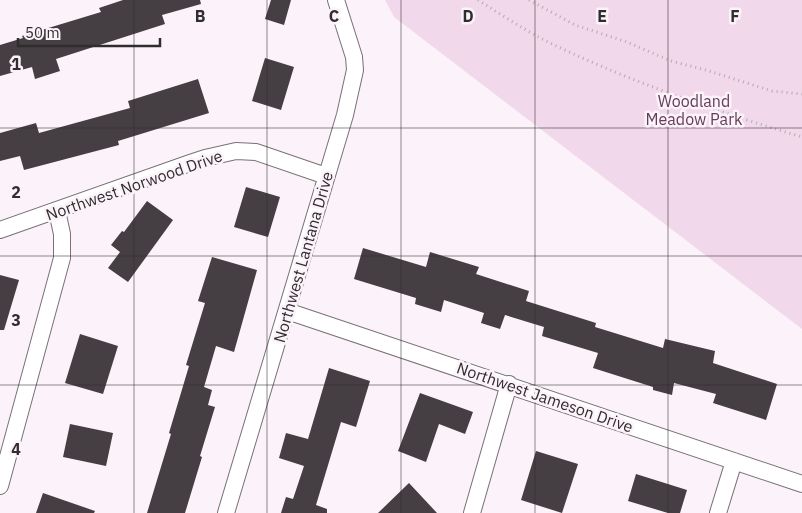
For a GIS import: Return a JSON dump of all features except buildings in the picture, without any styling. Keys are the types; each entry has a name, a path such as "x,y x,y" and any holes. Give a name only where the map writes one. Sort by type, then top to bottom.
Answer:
{"street":[{"name":"Northwest Lantana Drive","path":"226,513 345,115 355,70 354,57 336,0"},
{"name":"Northwest Norwood Drive","path":"0,230 205,158 236,151 256,152 326,176"},
{"path":"0,486 62,258 62,234 57,211"},
{"name":"Northwest Jameson Drive","path":"287,310 802,484"},
{"path":"472,513 510,384"},
{"path":"718,513 734,461"}],"path":[{"path":"478,0 546,40 603,66 726,113 802,137"},
{"path":"529,0 575,25 627,42 671,61 772,91 802,94"}],"green space":[{"name":"Woodland Meadow Park","path":"385,0 802,0 802,329 394,17"}]}
